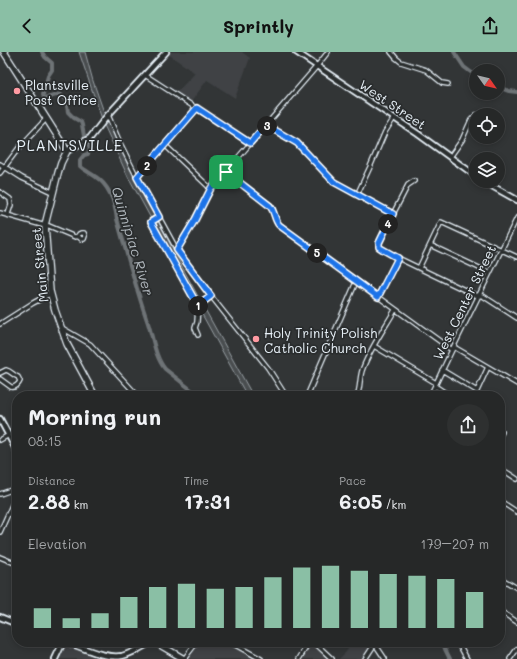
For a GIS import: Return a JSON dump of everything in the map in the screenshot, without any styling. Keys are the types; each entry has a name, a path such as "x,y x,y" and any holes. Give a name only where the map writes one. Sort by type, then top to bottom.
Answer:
{"highway":[{"path":"4,52 67,151"},
{"name":"Main Street","path":"67,151 61,163 52,192 45,225 50,294 67,344 92,391"},
{"path":"164,647 184,659"}],"main road":[{"path":"67,151 86,140 94,133 108,115 166,52"},
{"name":"West Street","path":"296,52 469,171"},
{"path":"495,188 517,200"},
{"path":"0,419 12,442"},
{"path":"0,617 12,622"},
{"path":"55,659 61,647"},
{"path":"81,647 101,654 122,656 142,647"}],"street":[{"path":"177,250 195,220 211,188 328,52"},
{"path":"390,52 402,62 421,67 442,83 448,84"},
{"path":"145,75 250,143"},
{"path":"137,177 197,108"},
{"path":"108,115 137,177 177,250 268,368 283,391"},
{"path":"357,195 385,132 394,118"},
{"path":"0,173 18,149 46,119"},
{"path":"450,157 462,140 469,124"},
{"path":"266,125 297,143 334,182 393,214"},
{"path":"165,146 211,188"},
{"path":"0,164 22,178 52,192"},
{"path":"226,172 270,206 273,209 276,222 279,225 356,282 452,348 517,384"},
{"path":"414,181 408,185 379,243 379,247 419,268 479,296 483,296 517,318"},
{"path":"0,192 10,199 11,204 8,214"},
{"path":"0,213 49,226 75,237 78,236"},
{"path":"159,217 151,222 198,306 195,328 198,334"},
{"name":"West Center Street","path":"432,391 452,348 517,218"},
{"path":"419,268 441,222 517,257"},
{"path":"430,245 490,273"},
{"path":"378,297 398,258"},
{"path":"309,391 356,282"},
{"path":"0,324 50,294"},
{"path":"198,306 211,296"},
{"path":"359,391 360,375 374,346 395,310"},
{"path":"61,328 90,344 133,391"},
{"path":"374,346 436,384 444,391"},
{"path":"442,370 477,391 488,367"},
{"path":"0,372 8,370 13,375 18,377 20,381 13,388 0,379"},
{"path":"0,440 8,435"},
{"path":"505,471 517,479"},
{"path":"0,494 12,490"},
{"path":"505,504 517,512"},
{"path":"0,532 12,505"},
{"path":"0,557 12,562"},
{"path":"505,581 517,588"},
{"path":"505,614 517,622"},
{"path":"184,659 193,647"},
{"path":"239,647 261,659"},
{"path":"299,659 306,647"},
{"path":"319,647 332,659"},
{"path":"365,659 372,647"},
{"path":"377,647 385,659"},
{"path":"461,647 468,659"},
{"path":"512,658 517,649"}],"shaded area":[{"path":"79,52 85,52 105,115 102,119"},
{"path":"170,52 242,52 250,58 235,98 207,80 191,102 176,93 195,73 168,54"},
{"path":"106,123 110,124 128,165 201,302 198,305 129,179 104,125"},
{"path":"202,304 250,391 244,391 198,307"},
{"path":"62,647 78,647 114,659 57,659"},
{"path":"196,647 236,647 252,659 187,659"},
{"path":"308,647 316,647 329,659 301,659"},
{"path":"349,647 370,647 363,659 339,659"}],"waterway":[{"name":"Quinnipiac River","path":"42,52 52,63 52,70 48,76 43,94 44,98 60,94 66,100 68,112 81,122 84,136 90,149 88,154 84,155 80,160 80,166 101,181 111,195 159,359 165,369 193,391"},
{"path":"454,52 464,67 469,71"},
{"path":"505,90 517,92"},
{"name":"Quinnipiac River","path":"444,647 450,659"}],"place":[{"name":"Plantsville Post Office","path":"17,91"},
{"name":"Holy Trinity Polish Catholic Church","path":"256,339"}],"district":[{"name":"PLANTSVILLE","path":"70,145"}],"route":[{"path":"197,108 250,143 266,125 297,143 338,185 393,214 379,243 379,247 398,258 378,297 279,225 276,222 273,209 226,172 211,188 195,220 177,250 211,296 198,306 151,222 159,217 137,177 197,108"}]}
